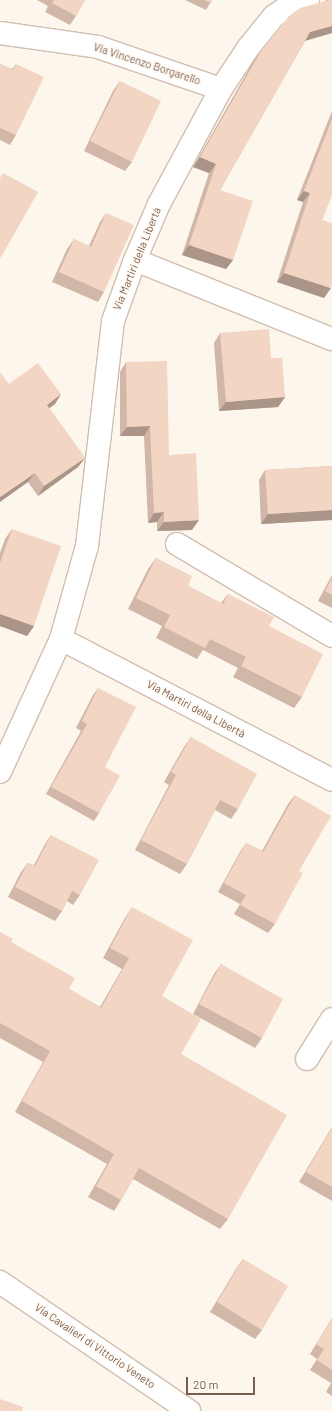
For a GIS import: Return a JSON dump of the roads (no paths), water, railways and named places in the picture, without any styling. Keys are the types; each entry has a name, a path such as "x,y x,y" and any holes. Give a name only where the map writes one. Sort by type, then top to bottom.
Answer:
{"street":[{"name":"Via Martiri della Libertà","path":"0,772 61,639 87,546 113,321 135,260 159,204 221,89 273,8 289,6 308,0"},
{"name":"Via Vincenzo Borgarello","path":"0,33 98,47 221,89"},
{"path":"135,260 332,339"},
{"path":"177,544 332,636"},
{"name":"Via Martiri della Libertà","path":"61,639 332,780"},
{"path":"307,1059 332,1019"},
{"name":"Via Cavalieri di Vittorio Veneto","path":"0,1282 189,1411"}]}
